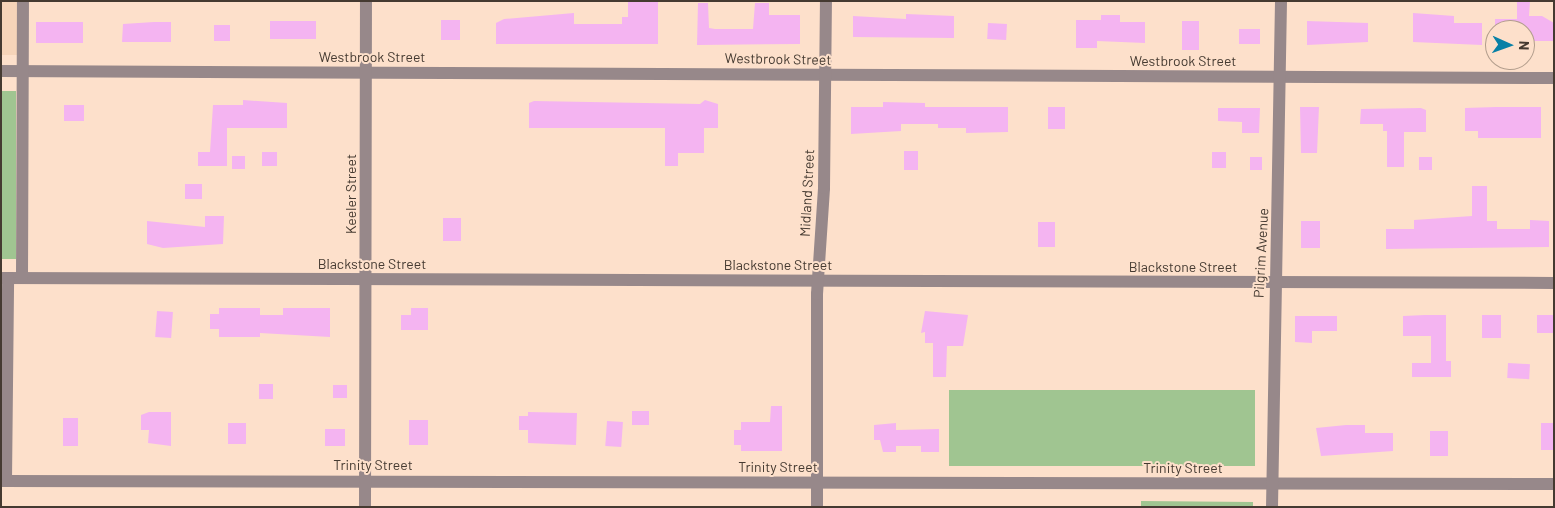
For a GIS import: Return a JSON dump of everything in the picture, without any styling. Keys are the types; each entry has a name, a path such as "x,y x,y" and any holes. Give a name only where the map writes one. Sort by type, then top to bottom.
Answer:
{"street":[{"path":"4,481 10,278 23,71 23,1"},
{"name":"Keeler Street","path":"365,507 366,1"},
{"name":"Midland Street","path":"817,507 818,280 826,75 826,1"},
{"name":"Pilgrim Avenue","path":"1272,507 1274,282 1281,1"},
{"name":"Westbrook Street","path":"1,71 1554,78"},
{"name":"Blackstone Street","path":"10,278 1554,283"},
{"name":"Trinity Street","path":"4,481 365,480 1554,484"}],"shaded area":[{"path":"1,1 17,1 17,55 1,55"}],"green space":[{"path":"1,91 16,91 16,259 1,259"},
{"path":"949,390 1255,390 1255,466 949,466"},
{"path":"1141,501 1253,502 1253,507 1141,507"}],"building":[{"path":"628,1 658,1 658,44 496,44 496,23 504,19 574,13 574,24 622,24 622,17 628,17"},
{"path":"1517,1 1530,1 1529,16 1542,16 1554,23 1554,41 1535,41 1535,20 1495,20 1517,19"},
{"path":"698,3 708,3 709,28 715,29 753,29 755,3 769,3 769,15 800,15 800,44 697,45"},
{"path":"1413,13 1454,16 1454,23 1482,23 1482,45 1413,42"},
{"path":"906,14 954,16 954,38 853,37 853,16 906,19"},
{"path":"1101,15 1120,15 1120,22 1145,22 1145,43 1097,41 1097,48 1076,48 1076,20 1101,20"},
{"path":"441,20 460,20 460,40 441,40"},
{"path":"270,21 316,21 316,39 270,39"},
{"path":"1182,21 1199,21 1199,50 1182,50"},
{"path":"1307,21 1368,23 1368,42 1307,45"},
{"path":"36,22 83,22 83,43 36,43"},
{"path":"171,22 171,42 122,42 123,24"},
{"path":"988,23 1007,24 1006,40 987,39"},
{"path":"214,25 230,25 230,41 214,41"},
{"path":"1239,29 1260,29 1260,44 1239,44"},
{"path":"243,100 287,103 287,128 227,128 227,166 198,166 198,152 210,152 213,105 243,105"},
{"path":"705,100 718,104 718,128 704,128 704,153 678,153 678,166 665,166 665,128 529,128 529,103 534,101 700,104"},
{"path":"883,102 925,103 925,107 1008,107 1008,132 966,133 966,128 938,128 938,124 901,124 901,131 851,134 851,107 883,107"},
{"path":"64,105 84,105 84,121 64,121"},
{"path":"1048,107 1065,107 1065,129 1048,129"},
{"path":"1300,107 1319,107 1317,153 1301,153"},
{"path":"1541,107 1541,138 1478,138 1478,131 1465,131 1465,108"},
{"path":"1218,108 1260,108 1259,133 1242,133 1242,122 1218,121"},
{"path":"1421,108 1426,110 1426,132 1404,132 1404,167 1387,167 1387,131 1383,131 1383,124 1360,124 1361,109"},
{"path":"904,151 918,151 918,170 904,170"},
{"path":"262,152 277,152 277,166 262,166"},
{"path":"1212,152 1226,152 1226,168 1212,168"},
{"path":"232,156 245,156 245,169 232,169"},
{"path":"1250,157 1262,157 1262,170 1250,170"},
{"path":"1419,157 1432,157 1432,170 1419,170"},
{"path":"185,184 202,184 202,199 185,199"},
{"path":"1472,186 1487,186 1487,221 1497,221 1497,229 1530,229 1530,220 1549,221 1549,247 1386,249 1386,229 1414,229 1414,220 1472,216"},
{"path":"205,216 224,216 223,244 163,248 147,244 147,221 205,227"},
{"path":"443,218 461,218 461,241 443,241"},
{"path":"1301,221 1320,221 1320,248 1301,248"},
{"path":"1038,222 1055,222 1055,247 1038,247"},
{"path":"219,308 260,308 260,315 283,315 283,308 330,308 330,337 260,333 260,337 219,337 219,329 210,329 210,314 219,314"},
{"path":"411,308 428,308 428,330 401,330 401,315 411,315"},
{"path":"157,311 173,312 171,338 155,337"},
{"path":"925,311 968,315 963,346 947,346 946,377 933,377 933,343 925,343 925,332 921,333"},
{"path":"1446,315 1446,361 1451,361 1451,377 1412,377 1412,363 1431,363 1431,336 1403,336 1403,316"},
{"path":"1482,315 1501,315 1501,338 1482,338"},
{"path":"1537,315 1554,315 1554,333 1537,333"},
{"path":"1295,316 1337,316 1337,331 1312,331 1312,343 1295,342"},
{"path":"1508,363 1530,364 1529,379 1507,378"},
{"path":"259,384 273,384 273,399 259,399"},
{"path":"333,385 347,385 347,398 333,398"},
{"path":"771,406 782,406 782,451 741,451 741,445 734,445 734,430 741,430 741,422 770,422"},
{"path":"632,411 649,411 649,425 632,425"},
{"path":"149,412 171,412 171,446 148,443 149,430 141,430 141,415"},
{"path":"528,412 577,413 576,445 528,443 528,430 519,430 519,416 528,416"},
{"path":"63,418 78,418 78,446 63,446"},
{"path":"409,420 428,420 428,445 409,445"},
{"path":"607,421 623,422 621,447 605,446"},
{"path":"228,423 246,423 246,444 228,444"},
{"path":"896,423 896,430 939,429 939,452 921,452 921,446 896,446 896,452 883,452 880,440 874,440 874,425"},
{"path":"1541,423 1554,423 1554,450 1541,450"},
{"path":"1365,425 1365,433 1393,433 1393,451 1321,456 1316,428"},
{"path":"325,429 345,429 345,446 325,446"},
{"path":"1430,431 1448,431 1448,456 1430,456"}]}
